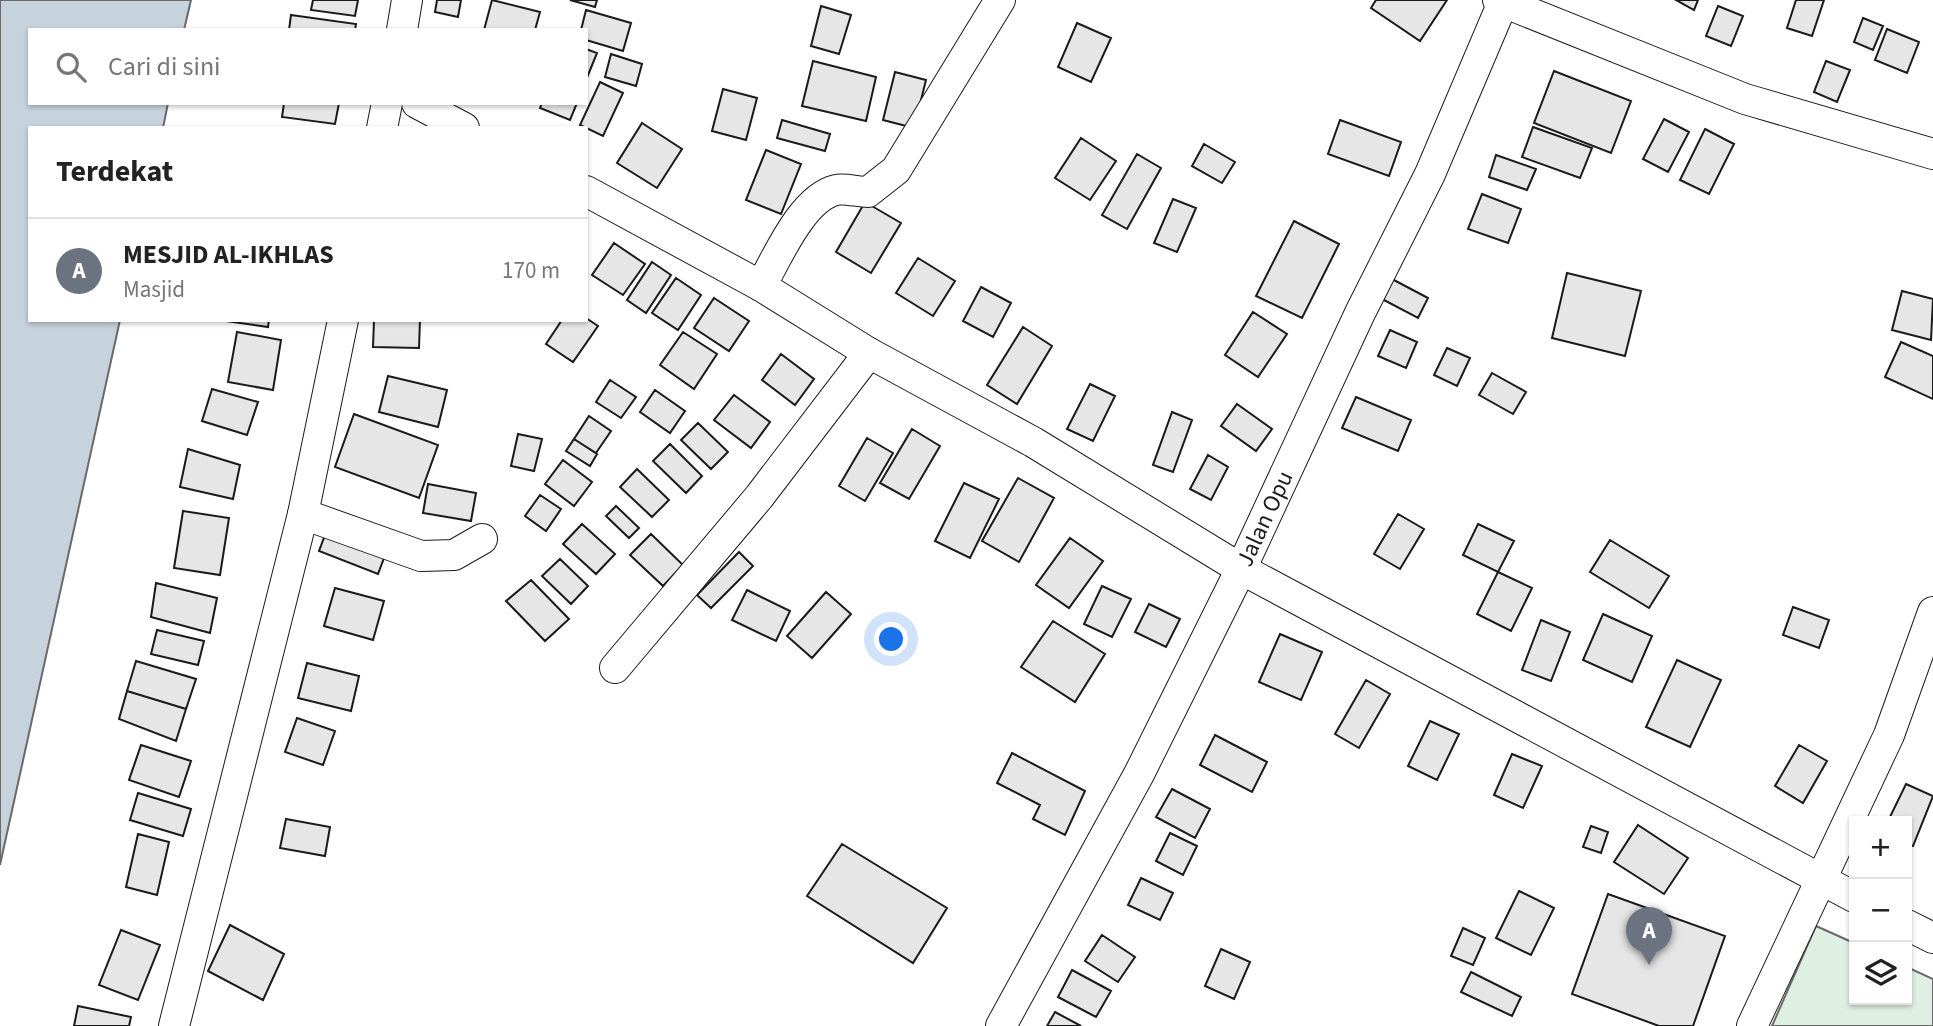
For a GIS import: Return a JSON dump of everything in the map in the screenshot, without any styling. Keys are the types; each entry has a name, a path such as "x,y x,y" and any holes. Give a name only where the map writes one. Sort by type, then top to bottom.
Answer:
{"street":[{"path":"402,28 407,0"},
{"path":"761,286 806,211 821,195 839,189 868,192 896,170 1000,0"},
{"path":"1501,1 1745,99 1933,154"},
{"name":"Jalan Opu","path":"1001,1026 1139,774 1241,569 1360,313 1430,174 1501,1"},
{"path":"382,126 387,105"},
{"path":"421,105 460,126"},
{"path":"588,192 761,286 869,353 1033,442 1241,569 1849,894"},
{"path":"174,1026 303,514 343,322"},
{"path":"615,668 759,497 869,353"},
{"path":"303,514 421,556 454,555 482,539"},
{"path":"1752,1026 1889,735 1933,612"},
{"path":"1912,928 1933,938"}],"green space":[{"path":"1816,926 1849,941 1849,1005 1912,1005 1912,969 1933,979 1933,1026 1772,1026"}],"shaded area":[{"path":"0,0 191,0 184,28 28,28 28,105 168,105 163,126 28,126 28,322 120,322 0,865"}],"building":[{"path":"313,0 358,0 355,16 311,10"},
{"path":"437,0 461,0 458,17 435,12"},
{"path":"492,0 540,12 536,28 485,28"},
{"path":"570,0 597,0 595,7"},
{"path":"1376,0 1447,0 1420,41 1371,8"},
{"path":"1676,0 1698,0 1694,10"},
{"path":"1796,0 1824,0 1812,36 1787,28"},
{"path":"821,6 851,15 839,54 811,46"},
{"path":"1718,6 1743,16 1731,46 1706,36"},
{"path":"586,10 631,23 623,51 588,41 588,28 582,28"},
{"path":"291,15 356,24 355,28 289,28"},
{"path":"1863,18 1883,26 1873,50 1854,42"},
{"path":"1077,23 1111,38 1091,82 1058,67"},
{"path":"1887,29 1919,42 1907,73 1875,60"},
{"path":"588,50 597,53 588,75"},
{"path":"611,54 642,64 636,86 605,77"},
{"path":"813,61 876,77 866,121 802,106"},
{"path":"1826,61 1850,70 1837,102 1814,92"},
{"path":"1554,71 1631,101 1611,153 1534,123"},
{"path":"895,72 926,80 914,128 883,120"},
{"path":"600,82 623,93 603,136 588,129 588,126 580,125"},
{"path":"723,89 757,98 746,140 712,131"},
{"path":"284,105 339,105 335,124 282,117"},
{"path":"541,105 576,105 570,120 540,108"},
{"path":"1664,119 1689,132 1668,172 1643,159"},
{"path":"782,120 830,134 825,151 777,138"},
{"path":"1340,120 1401,142 1389,176 1328,154"},
{"path":"642,123 682,149 657,188 617,163"},
{"path":"1533,127 1592,148 1580,178 1522,157"},
{"path":"1705,129 1734,144 1709,194 1680,180"},
{"path":"1081,138 1116,161 1090,200 1055,178"},
{"path":"1204,144 1235,162 1222,183 1192,166"},
{"path":"766,150 801,164 781,214 746,200"},
{"path":"1137,154 1161,168 1127,229 1102,215"},
{"path":"1496,155 1536,169 1527,190 1489,177"},
{"path":"1482,194 1521,209 1508,243 1468,229"},
{"path":"1173,199 1196,208 1177,252 1154,243"},
{"path":"865,202 901,223 871,273 836,252"},
{"path":"1294,221 1339,244 1302,318 1256,296"},
{"path":"614,243 645,264 623,295 592,275"},
{"path":"918,258 955,281 933,316 896,293"},
{"path":"652,262 671,275 646,313 627,300"},
{"path":"1567,273 1641,291 1625,356 1552,338"},
{"path":"676,278 701,295 678,330 652,313"},
{"path":"1392,279 1428,298 1418,318 1382,299"},
{"path":"981,287 1011,303 993,337 963,321"},
{"path":"1902,291 1933,299 1931,340 1892,330"},
{"path":"714,298 749,321 729,351 694,328"},
{"path":"1253,312 1287,334 1258,377 1225,355"},
{"path":"588,319 598,326 573,362 546,344 561,322 588,322"},
{"path":"233,322 269,322 268,327"},
{"path":"374,322 420,322 419,348 373,347"},
{"path":"1023,327 1052,346 1017,404 987,385"},
{"path":"1390,330 1417,342 1406,368 1378,356"},
{"path":"237,332 281,340 273,390 228,382"},
{"path":"683,332 717,354 694,389 660,365"},
{"path":"1901,342 1933,356 1933,399 1885,377"},
{"path":"1447,348 1470,358 1457,386 1434,375"},
{"path":"781,354 814,379 795,405 762,380"},
{"path":"1492,373 1526,392 1513,414 1479,395"},
{"path":"388,376 447,390 438,427 379,412"},
{"path":"610,380 636,397 621,418 596,402"},
{"path":"1090,384 1115,396 1093,441 1067,429"},
{"path":"212,389 258,402 247,435 202,421"},
{"path":"655,390 685,411 670,433 640,412"},
{"path":"734,395 770,422 751,448 714,420"},
{"path":"1356,397 1411,420 1398,451 1342,428"},
{"path":"1237,404 1272,429 1256,451 1221,426"},
{"path":"1172,412 1192,420 1173,472 1153,465"},
{"path":"354,414 438,445 419,498 335,467"},
{"path":"589,416 611,431 596,453 574,439"},
{"path":"698,423 728,452 711,469 681,440"},
{"path":"912,429 940,446 909,499 880,483"},
{"path":"518,434 542,439 534,471 511,466"},
{"path":"867,438 893,453 865,501 839,486"},
{"path":"574,439 597,454 590,466 566,451"},
{"path":"670,444 702,476 686,493 653,461"},
{"path":"188,449 240,465 233,499 180,487"},
{"path":"1208,455 1228,467 1211,500 1190,489"},
{"path":"563,460 592,482 574,506 545,484"},
{"path":"637,469 669,500 652,517 620,487"},
{"path":"1018,478 1054,498 1019,562 982,541"},
{"path":"964,483 999,499 970,558 935,541"},
{"path":"428,484 476,493 471,521 423,513"},
{"path":"540,495 561,509 546,531 525,516"},
{"path":"616,506 639,528 629,538 606,516"},
{"path":"183,511 229,518 220,575 174,568"},
{"path":"1398,514 1424,529 1400,569 1374,554"},
{"path":"582,524 615,554 596,574 563,544"},
{"path":"1478,524 1514,541 1498,572 1463,555"},
{"path":"328,527 387,550 378,574 319,551"},
{"path":"651,534 683,565 663,586 630,555"},
{"path":"1070,538 1103,561 1069,608 1036,585"},
{"path":"1610,540 1669,576 1649,608 1590,572"},
{"path":"739,552 753,566 711,608 697,595"},
{"path":"560,559 588,586 571,604 542,576"},
{"path":"1498,572 1532,588 1511,631 1477,614"},
{"path":"531,580 569,619 545,641 506,601"},
{"path":"156,583 217,598 210,633 151,617"},
{"path":"1102,586 1131,599 1112,637 1084,624"},
{"path":"335,588 384,601 373,640 324,626"},
{"path":"747,590 790,611 776,641 732,620"},
{"path":"826,592 851,614 812,658 787,636"},
{"path":"1149,604 1180,619 1166,647 1135,632"},
{"path":"1793,607 1829,620 1819,648 1783,635"},
{"path":"1603,614 1652,636 1632,682 1583,660"},
{"path":"1541,620 1570,632 1551,681 1522,670"},
{"path":"1053,621 1105,654 1075,702 1021,667"},
{"path":"157,630 204,641 198,665 151,654"},
{"path":"1280,634 1322,652 1301,700 1259,682"},
{"path":"1677,660 1721,680 1690,747 1646,727"},
{"path":"136,661 196,679 186,709 127,691"},
{"path":"307,663 359,676 351,711 298,698"},
{"path":"1366,680 1390,694 1359,748 1335,734"},
{"path":"127,691 186,709 176,741 119,719"},
{"path":"297,718 335,731 323,765 285,752"},
{"path":"1430,721 1459,734 1437,780 1408,766"},
{"path":"1215,735 1267,762 1252,792 1200,765"},
{"path":"141,745 191,761 179,797 129,780"},
{"path":"1799,745 1827,761 1803,803 1775,786"},
{"path":"1012,753 1085,791 1065,835 1033,819 1040,805 997,783"},
{"path":"1512,754 1542,766 1523,808 1494,795"},
{"path":"1906,784 1933,796 1913,846 1912,816 1890,816"},
{"path":"1172,789 1210,809 1195,838 1156,817"},
{"path":"138,793 191,809 183,836 130,820"},
{"path":"286,819 330,827 325,856 280,848"},
{"path":"1638,825 1688,858 1664,894 1614,862"},
{"path":"1591,826 1608,832 1601,853 1583,847"},
{"path":"1170,833 1197,846 1183,875 1156,861"},
{"path":"138,834 169,842 157,895 126,887"},
{"path":"842,844 947,908 913,963 807,896"},
{"path":"1141,878 1173,893 1160,920 1128,905"},
{"path":"1519,891 1554,908 1531,955 1496,938"},
{"path":"1608,894 1725,936 1693,1026 1659,1026 1572,994"},
{"path":"230,925 284,954 263,1000 208,971"},
{"path":"1463,928 1485,938 1473,965 1451,956"},
{"path":"121,930 160,945 138,1000 99,985"},
{"path":"1102,935 1135,957 1118,982 1085,961"},
{"path":"1221,949 1250,962 1234,999 1205,986"},
{"path":"1072,970 1111,991 1096,1017 1058,997"},
{"path":"1471,972 1521,997 1512,1016 1461,992"},
{"path":"78,1006 131,1017 129,1026 74,1026"},
{"path":"1055,1012 1081,1026 1047,1026"}],"place":[{"name":"MESJID AL-IKHLAS","path":"1649,965"}]}
